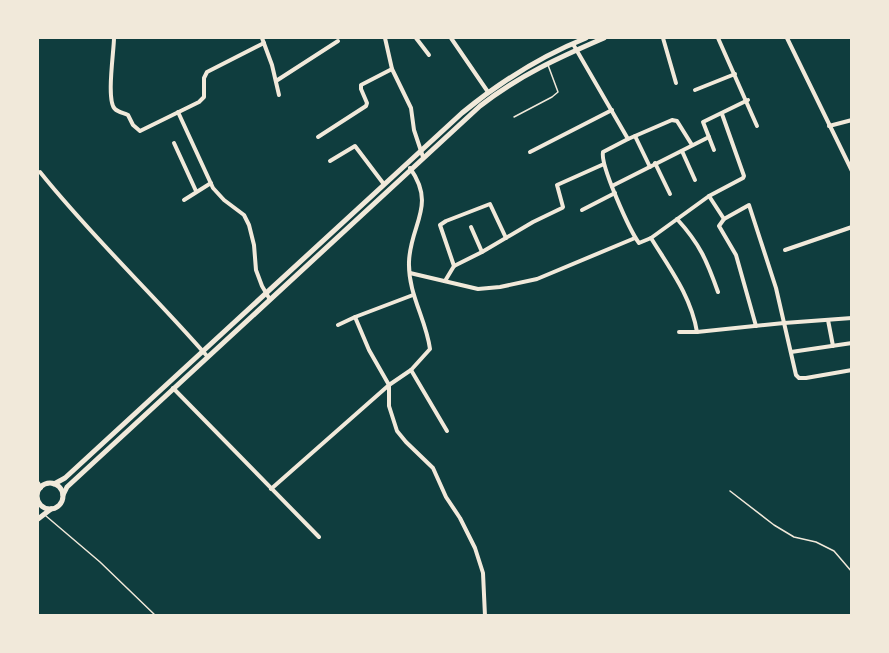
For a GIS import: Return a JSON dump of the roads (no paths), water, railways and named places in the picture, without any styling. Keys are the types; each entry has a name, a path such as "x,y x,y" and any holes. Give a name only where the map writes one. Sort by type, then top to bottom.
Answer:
{"main road":[{"path":"38,519 60,504 67,487 410,168 494,95 575,47 582,38"},
{"path":"51,509 41,505 38,495 39,485 54,484 64,478 406,162 488,92 526,68 575,47 604,38"},
{"path":"127,420 132,425"},
{"path":"54,484 60,488 63,495"}],"street":[{"path":"114,38 111,88 114,108 128,115 133,125 140,131 202,99 204,78 207,72 264,43"},
{"path":"262,38 279,95"},
{"path":"385,38 392,69 411,108 414,130 423,157"},
{"path":"416,38 429,55"},
{"path":"451,38 488,92"},
{"path":"663,38 676,83"},
{"path":"718,38 748,100 757,126"},
{"path":"788,38 852,171"},
{"path":"276,81 338,41"},
{"path":"575,47 628,139"},
{"path":"318,137 366,106 361,85 392,69"},
{"path":"695,90 735,74"},
{"path":"714,150 703,122 748,100"},
{"path":"530,152 612,110"},
{"path":"178,112 211,183 224,200 244,215 252,235 256,270 269,298"},
{"path":"692,145 677,121 672,120 603,152 603,164 639,243 651,238 709,196 744,176 722,114"},
{"path":"829,126 852,120"},
{"path":"635,136 650,166"},
{"path":"612,186 709,137"},
{"path":"174,142 196,191"},
{"path":"330,161 355,146 384,183"},
{"path":"682,150 695,180"},
{"path":"271,489 389,386 411,370 430,349 429,339 413,295 410,273 411,248 422,206 422,193 420,183 406,162"},
{"path":"656,163 670,194"},
{"path":"445,281 454,266 563,207 557,186 603,164"},
{"path":"40,172 91,232 207,356"},
{"path":"184,200 211,183"},
{"path":"582,210 615,193"},
{"path":"709,196 724,219"},
{"path":"454,266 440,225 446,221 490,204 506,238"},
{"path":"756,326 736,255 719,226 724,219 749,205 752,208 776,288 793,366 799,378 852,370"},
{"path":"677,219 706,259 718,292"},
{"path":"471,227 482,252"},
{"path":"785,250 852,227"},
{"path":"410,273 478,289 500,287 537,279 635,238"},
{"path":"651,238 680,282 694,315 697,332"},
{"path":"338,325 413,295"},
{"path":"355,317 369,350 389,386 389,406 398,431 433,468 475,548 483,573 485,615"},
{"path":"679,332 852,318"},
{"path":"828,320 833,346"},
{"path":"791,352 852,343"},
{"path":"411,370 447,431"},
{"path":"173,388 319,537"}],"lane":[{"path":"514,117 558,92 547,63"},
{"path":"730,490 774,525 794,537 816,542 834,551 852,572"},
{"path":"43,514 100,562 156,615"}]}
